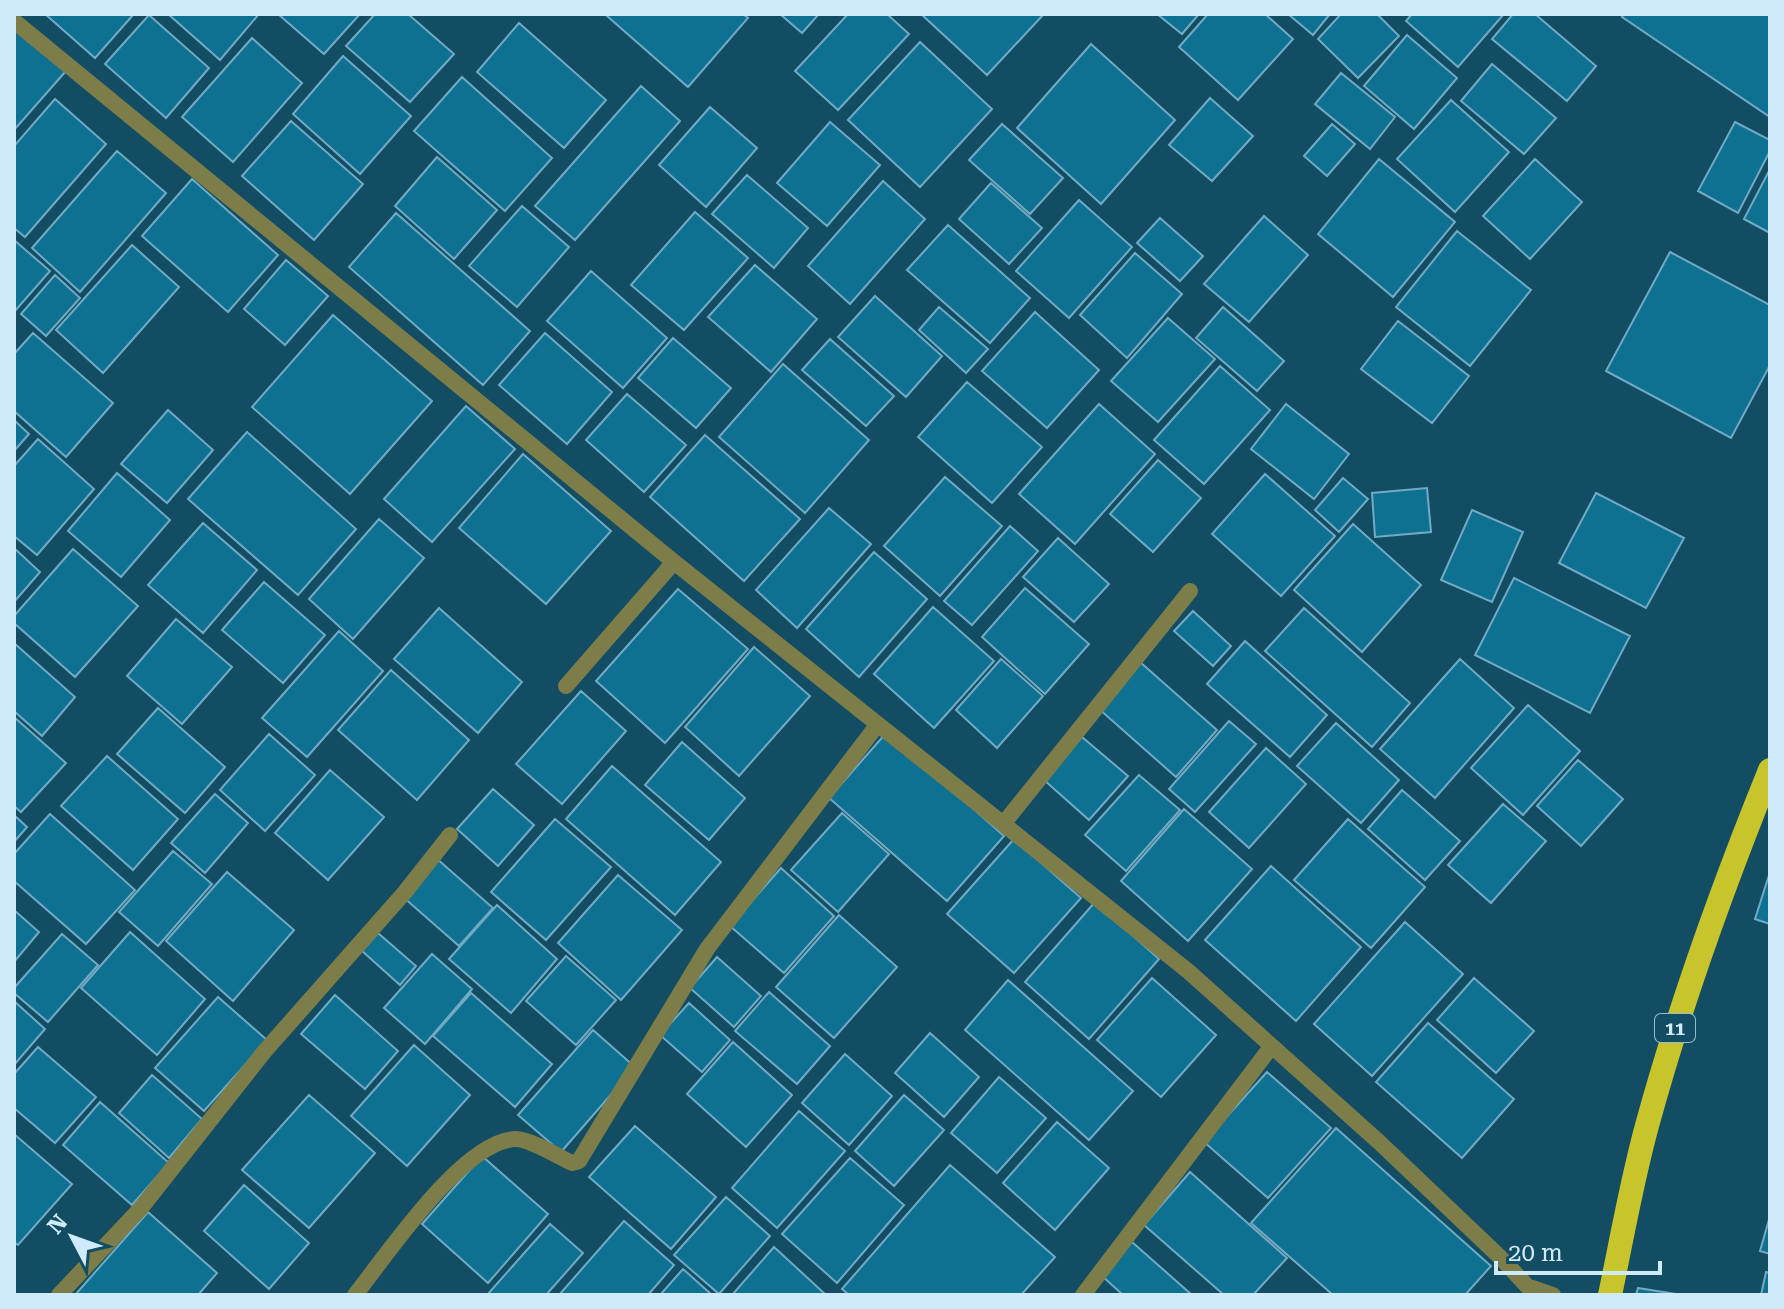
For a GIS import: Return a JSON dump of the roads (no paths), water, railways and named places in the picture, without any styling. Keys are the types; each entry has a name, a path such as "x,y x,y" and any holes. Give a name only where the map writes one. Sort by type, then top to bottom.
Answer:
{"highway":[{"name":"11","path":"1610,1295 1647,1126 1677,1022 1721,892 1770,770"}],"street":[{"path":"14,21 674,562 1188,971 1379,1142 1513,1269 1527,1286 1553,1295"},
{"path":"566,686 674,562"},
{"path":"1004,823 1190,591"},
{"path":"355,1295 450,1176 475,1156 502,1141 519,1138 572,1163 579,1161 707,949 878,724"},
{"path":"59,1295 141,1208 264,1052 405,892 450,835"},
{"path":"1083,1295 1271,1047"}]}
